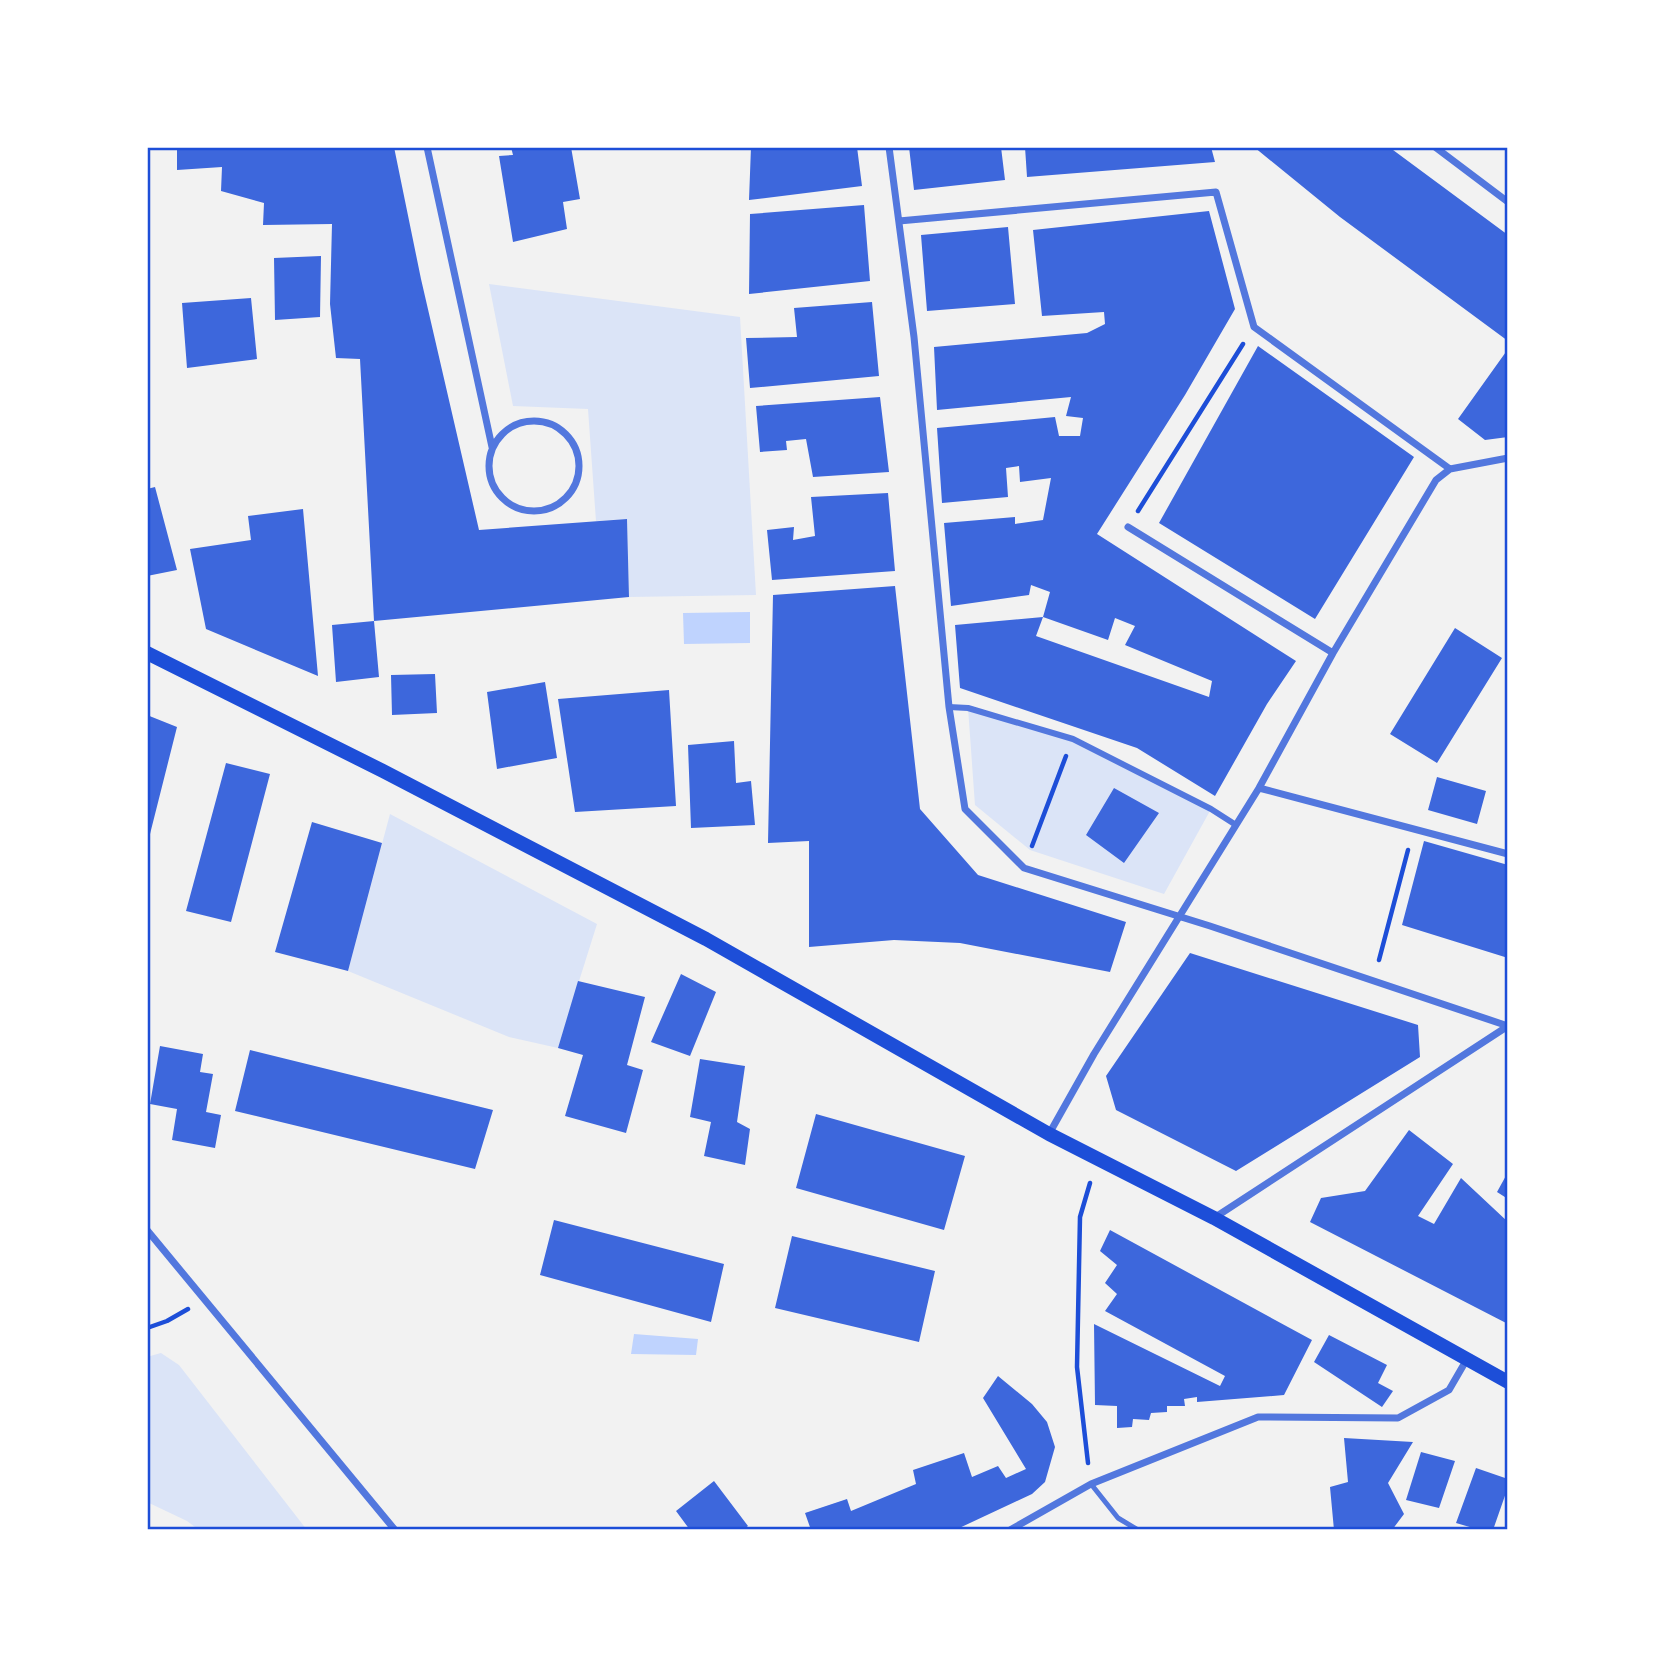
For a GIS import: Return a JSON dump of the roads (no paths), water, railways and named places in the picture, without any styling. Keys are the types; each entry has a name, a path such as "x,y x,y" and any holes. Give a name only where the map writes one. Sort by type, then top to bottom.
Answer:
{"main road":[{"path":"147,653 383,771 706,939 1049,1134 1214,1218 1508,1382"}],"street":[{"path":"427,147 492,447 490,477 495,490 505,501 518,509 532,512 547,510 560,504 578,481 578,450 570,437 558,426 544,421 528,420 507,430 492,447"},
{"path":"889,147 915,351 949,706 965,809 1024,868 1180,916 1508,1026"},
{"path":"1435,147 1508,202"},
{"path":"899,221 1216,191 1254,327 1450,469"},
{"path":"1049,1134 1094,1054 1259,788 1333,653 1436,480 1450,469 1508,458"},
{"path":"1128,527 1333,653"},
{"path":"949,706 968,708 1073,739 1211,809 1236,825"},
{"path":"1259,788 1508,854"},
{"path":"1214,1218 1508,1026"},
{"path":"147,1230 394,1530"},
{"path":"1010,1530 1091,1484 1258,1416 1398,1418 1449,1390 1467,1359"}],"lane":[{"path":"1091,1484 1118,1518 1138,1530"}],"water":[{"path":"750,612 750,643 684,644 683,613"},
{"path":"634,1334 698,1339 696,1355 631,1354"}]}
